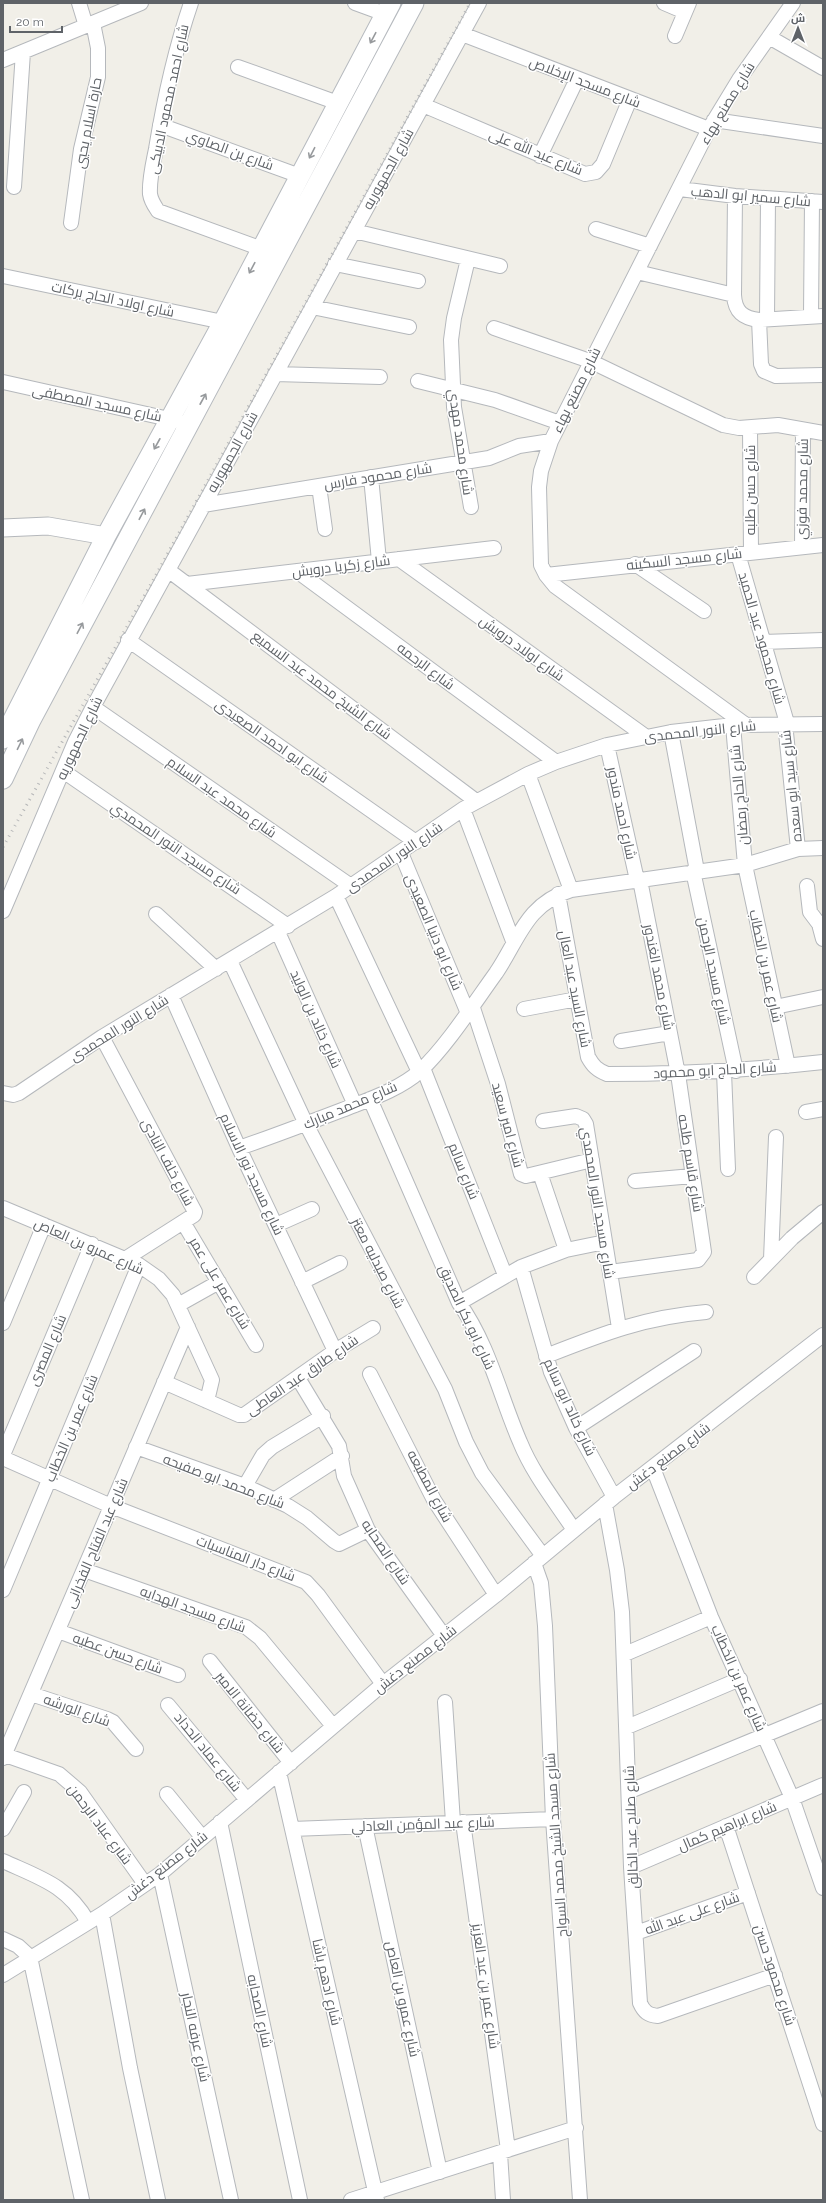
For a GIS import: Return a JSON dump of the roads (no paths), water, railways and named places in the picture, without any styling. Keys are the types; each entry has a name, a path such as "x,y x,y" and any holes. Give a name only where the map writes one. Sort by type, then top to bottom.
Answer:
{"main road":[{"path":"3,779 67,654 414,3"},
{"path":"3,739 106,536 223,322 388,9"},
{"path":"51,644 67,654"}],"street":[{"name":"حارة اسلام يحيي","path":"72,223 81,149 98,77 98,48 90,25 79,3"},
{"name":"شارع احمد محمود الدبيكى","path":"191,3 173,65 160,125 150,185 150,196 153,204 158,210 262,249"},
{"path":"355,3 388,9"},
{"name":"شارع الجمهوريه","path":"3,911 63,771 128,640 168,570 479,3"},
{"path":"664,3 687,7 675,36"},
{"name":"شارع مصنع بهاء","path":"740,725 555,586 546,575 540,555 538,498 541,471 551,441 590,361 680,189 711,125 740,78 792,3"},
{"path":"3,60 138,4"},
{"name":"شارع مسجد الإخلاص","path":"462,34 630,99 711,125 823,136"},
{"path":"769,37 823,68"},
{"path":"14,187 23,52"},
{"path":"238,67 338,104"},
{"path":"540,156 577,79"},
{"name":"شارع عبد الله على","path":"423,105 540,156 579,172 590,174 596,172 603,164 630,99"},
{"name":"شارع بن الصاوي","path":"160,125 300,176"},
{"name":"شارع سمير ابو الدهب","path":"680,189 735,196 817,202"},
{"path":"735,196 735,305 740,314 749,319 817,316 817,202"},
{"path":"768,199 761,364 767,374 776,376 823,375"},
{"path":"596,229 650,246"},
{"path":"354,231 500,266"},
{"name":"شارع محمد مهدي","path":"468,259 451,331 452,388 454,407 471,507"},
{"path":"335,264 418,281"},
{"path":"637,272 734,295"},
{"name":"شارع اولاد الحاج بركات","path":"3,276 223,322"},
{"path":"312,307 409,327"},
{"path":"494,328 590,361 723,425 750,428 778,425 823,433"},
{"path":"275,374 380,377"},
{"path":"418,381 452,388 495,400 560,423"},
{"name":"شارع مسجد المصطفى","path":"3,382 190,423"},
{"name":"شارع حسن طلبه","path":"744,553 750,428"},
{"name":"شارع محمد فوزي","path":"802,547 803,430"},
{"name":"شارع محمود فارس","path":"203,504 495,457 519,446 551,441"},
{"path":"371,477 379,561"},
{"path":"319,486 325,529"},
{"path":"3,528 48,526 106,536"},
{"name":"شارع مسجد السكينه","path":"546,575 635,564 823,545"},
{"name":"شارع زكريا درويش","path":"187,584 494,548"},
{"name":"شارع محمود عبد الحميد","path":"744,553 763,642 786,723"},
{"name":"شارع اولاد درويش","path":"399,559 644,736"},
{"path":"635,564 704,611"},
{"name":"شارع الشيخ محمد عبد السميع","path":"168,570 476,801"},
{"name":"شارع الرحمه","path":"297,571 556,762"},
{"name":"شارع ابو احمد الصعيدى","path":"128,640 416,842"},
{"path":"763,642 823,640"},
{"name":"شارع محمد عبد السلام","path":"93,708 351,886"},
{"name":"شارع النور المحمدى","path":"3,1094 13,1095 19,1093 102,1037 336,896 463,809 528,774 556,762 607,745 644,736 740,725 786,723 823,724"},
{"name":"شارع سيد ابو سعده","path":"786,723 798,850"},
{"name":"شارع الحاج رمضان","path":"740,725 745,865"},
{"name":"شارع مسجد الرحمن","path":"671,732 730,1072 728,1169"},
{"name":"شارع احمد مندور","path":"607,745 639,880"},
{"name":"شارع مسجد النور المحمدي","path":"63,771 283,929"},
{"name":"شارع السيد عبد العال","path":"528,774 564,892 577,999 588,1057 595,1068 607,1074"},
{"path":"463,809 513,941"},
{"path":"564,892 695,871 745,865 798,850 823,848"},
{"name":"شارع ابو دنيا الصعيدى","path":"400,853 470,1008"},
{"name":"شارع عمر بن الخطاب","path":"745,865 788,1066"},
{"name":"شارع محمد الغندور","path":"639,880 678,1074"},
{"path":"807,886 810,912 818,917 823,939"},
{"name":"شارع محمد مبارك","path":"239,1148 370,1099 421,1070 497,971 513,941 533,914 564,892"},
{"name":"شارع سالم","path":"336,896 421,1070 505,1275"},
{"path":"156,914 216,969"},
{"name":"شارع خالد بن الوليد","path":"283,929 355,1105"},
{"name":"شارع صيدليه معتز","path":"230,961 306,1124 445,1389 466,1442 482,1473 538,1560"},
{"name":"شارع مسجد نور الاسلام","path":"172,995 239,1148 335,1351"},
{"path":"775,1007 823,997"},
{"path":"524,1010 577,999"},
{"name":"شارع امير سعيد","path":"470,1008 498,1084 520,1172 523,1176 592,1160"},
{"path":"621,1041 670,1033"},
{"name":"شارع خلف النادى","path":"102,1037 194,1211 194,1215 126,1259"},
{"name":"شارع الحاج ابو محمود","path":"607,1074 730,1072 823,1062"},
{"name":"شارع قاسم طلحه","path":"610,1272 698,1260 704,1252 678,1074"},
{"name":"شارع ابو بكر الصديق","path":"370,1099 460,1303 471,1320 484,1349 526,1457 574,1530"},
{"path":"806,1112 823,1109"},
{"name":"شارع مسجد النور المحمدي","path":"543,1121 576,1116 583,1118 586,1124 619,1328"},
{"path":"771,1259 776,1137"},
{"path":"540,1173 566,1250"},
{"path":"635,1181 693,1176"},
{"name":"شارع عمرو بن العاص","path":"3,1208 126,1259 139,1265 159,1279 173,1295 212,1380 207,1401"},
{"path":"276,1225 312,1209"},
{"path":"754,1277 771,1259 823,1212"},
{"name":"شارع عمر على عمر","path":"183,1222 256,1345"},
{"path":"3,1323 44,1225"},
{"path":"460,1303 505,1275 521,1267 566,1250 605,1242"},
{"name":"شارع المصرى","path":"3,1455 92,1244"},
{"path":"302,1282 340,1263"},
{"name":"شارع عمر بن الخطاب","path":"3,1590 7,1568 50,1479 139,1265"},
{"name":"شارع خالد ابو سالم","path":"521,1267 546,1356 576,1428 610,1501"},
{"path":"178,1305 219,1282"},
{"path":"546,1356 619,1328 664,1316 706,1312"},
{"name":"شارع عبد الفتاح الفخرانى","path":"4,1756 188,1327"},
{"name":"شارع طارق عبد العاطى","path":"164,1382 239,1415 244,1415 335,1351 373,1328"},
{"name":"شارع مصنع دغش","path":"3,1975 102,1914 160,1874 383,1684 496,1595 610,1501 823,1335"},
{"path":"576,1428 694,1351"},
{"name":"شارع المطبعه","path":"370,1374 434,1500 496,1595"},
{"name":"شارع الصحابه","path":"298,1378 323,1416 339,1446 342,1456 344,1476 368,1530 444,1636"},
{"path":"245,1486 263,1455 272,1447 323,1416"},
{"name":"شارع محمد ابو صفيحه","path":"136,1447 245,1486 297,1510 339,1544 368,1530"},
{"path":"274,1500 342,1456"},
{"name":"شارع دار المناسبات","path":"3,1458 111,1506 306,1582 318,1595 383,1684"},
{"name":"شارع عمر بن الخطاب","path":"653,1468 711,1617 792,1798 823,1888"},
{"name":"شارع صلاح عبد الخالق","path":"610,1501 625,1654 631,1867 640,2003 644,2010 650,2015 658,2016 775,1975"},
{"name":"شارع مسجد الشيخ محمد السواح","path":"538,1560 545,1626 553,1819 580,2200"},
{"name":"شارع مسجد الهدايه","path":"84,1570 237,1623 251,1630 260,1638 333,1726"},
{"path":"625,1654 711,1617"},
{"name":"شارع حسن عطيه","path":"58,1632 178,1675"},
{"name":"شارع حضانة الامير","path":"210,1661 291,1763"},
{"path":"627,1727 740,1679"},
{"name":"شارع الورشه","path":"31,1694 107,1718 113,1722 136,1749"},
{"name":"شارع عمر بن عبد العزيز","path":"445,1702 458,1822 504,2152 503,2200"},
{"name":"شارع عماد الحداد","path":"168,1705 247,1800"},
{"path":"630,1791 823,1711"},
{"name":"شارع عباد الرحمن","path":"4,1756 59,1774 80,1792 145,1884"},
{"name":"شارع ادهم باشا","path":"279,1772 376,2196"},
{"name":"شارع ابراهيم كمال","path":"631,1867 823,1785"},
{"path":"3,1829 24,1792"},
{"path":"167,1794 202,1837"},
{"name":"شارع عبد المؤمن العادلي","path":"292,1829 553,1819"},
{"name":"شارع الصحابه","path":"220,1822 300,2200"},
{"name":"شارع عمرو بن العاص","path":"366,1826 440,2172"},
{"name":"شارع محمود حسن","path":"726,1826 823,2124"},
{"path":"3,1861 57,1886 80,1908 88,1922"},
{"name":"شارع عرفه النجار","path":"160,1874 231,2200"},
{"name":"شارع على عبد الله","path":"636,1933 748,1892"},
{"path":"102,1914 130,2068 158,2200"},
{"path":"3,1939 18,1946 30,1957 82,2200"},
{"path":"351,2200 376,2196 440,2172 576,2128"}],"railway":[{"path":"3,847 152,582 470,3"}]}
